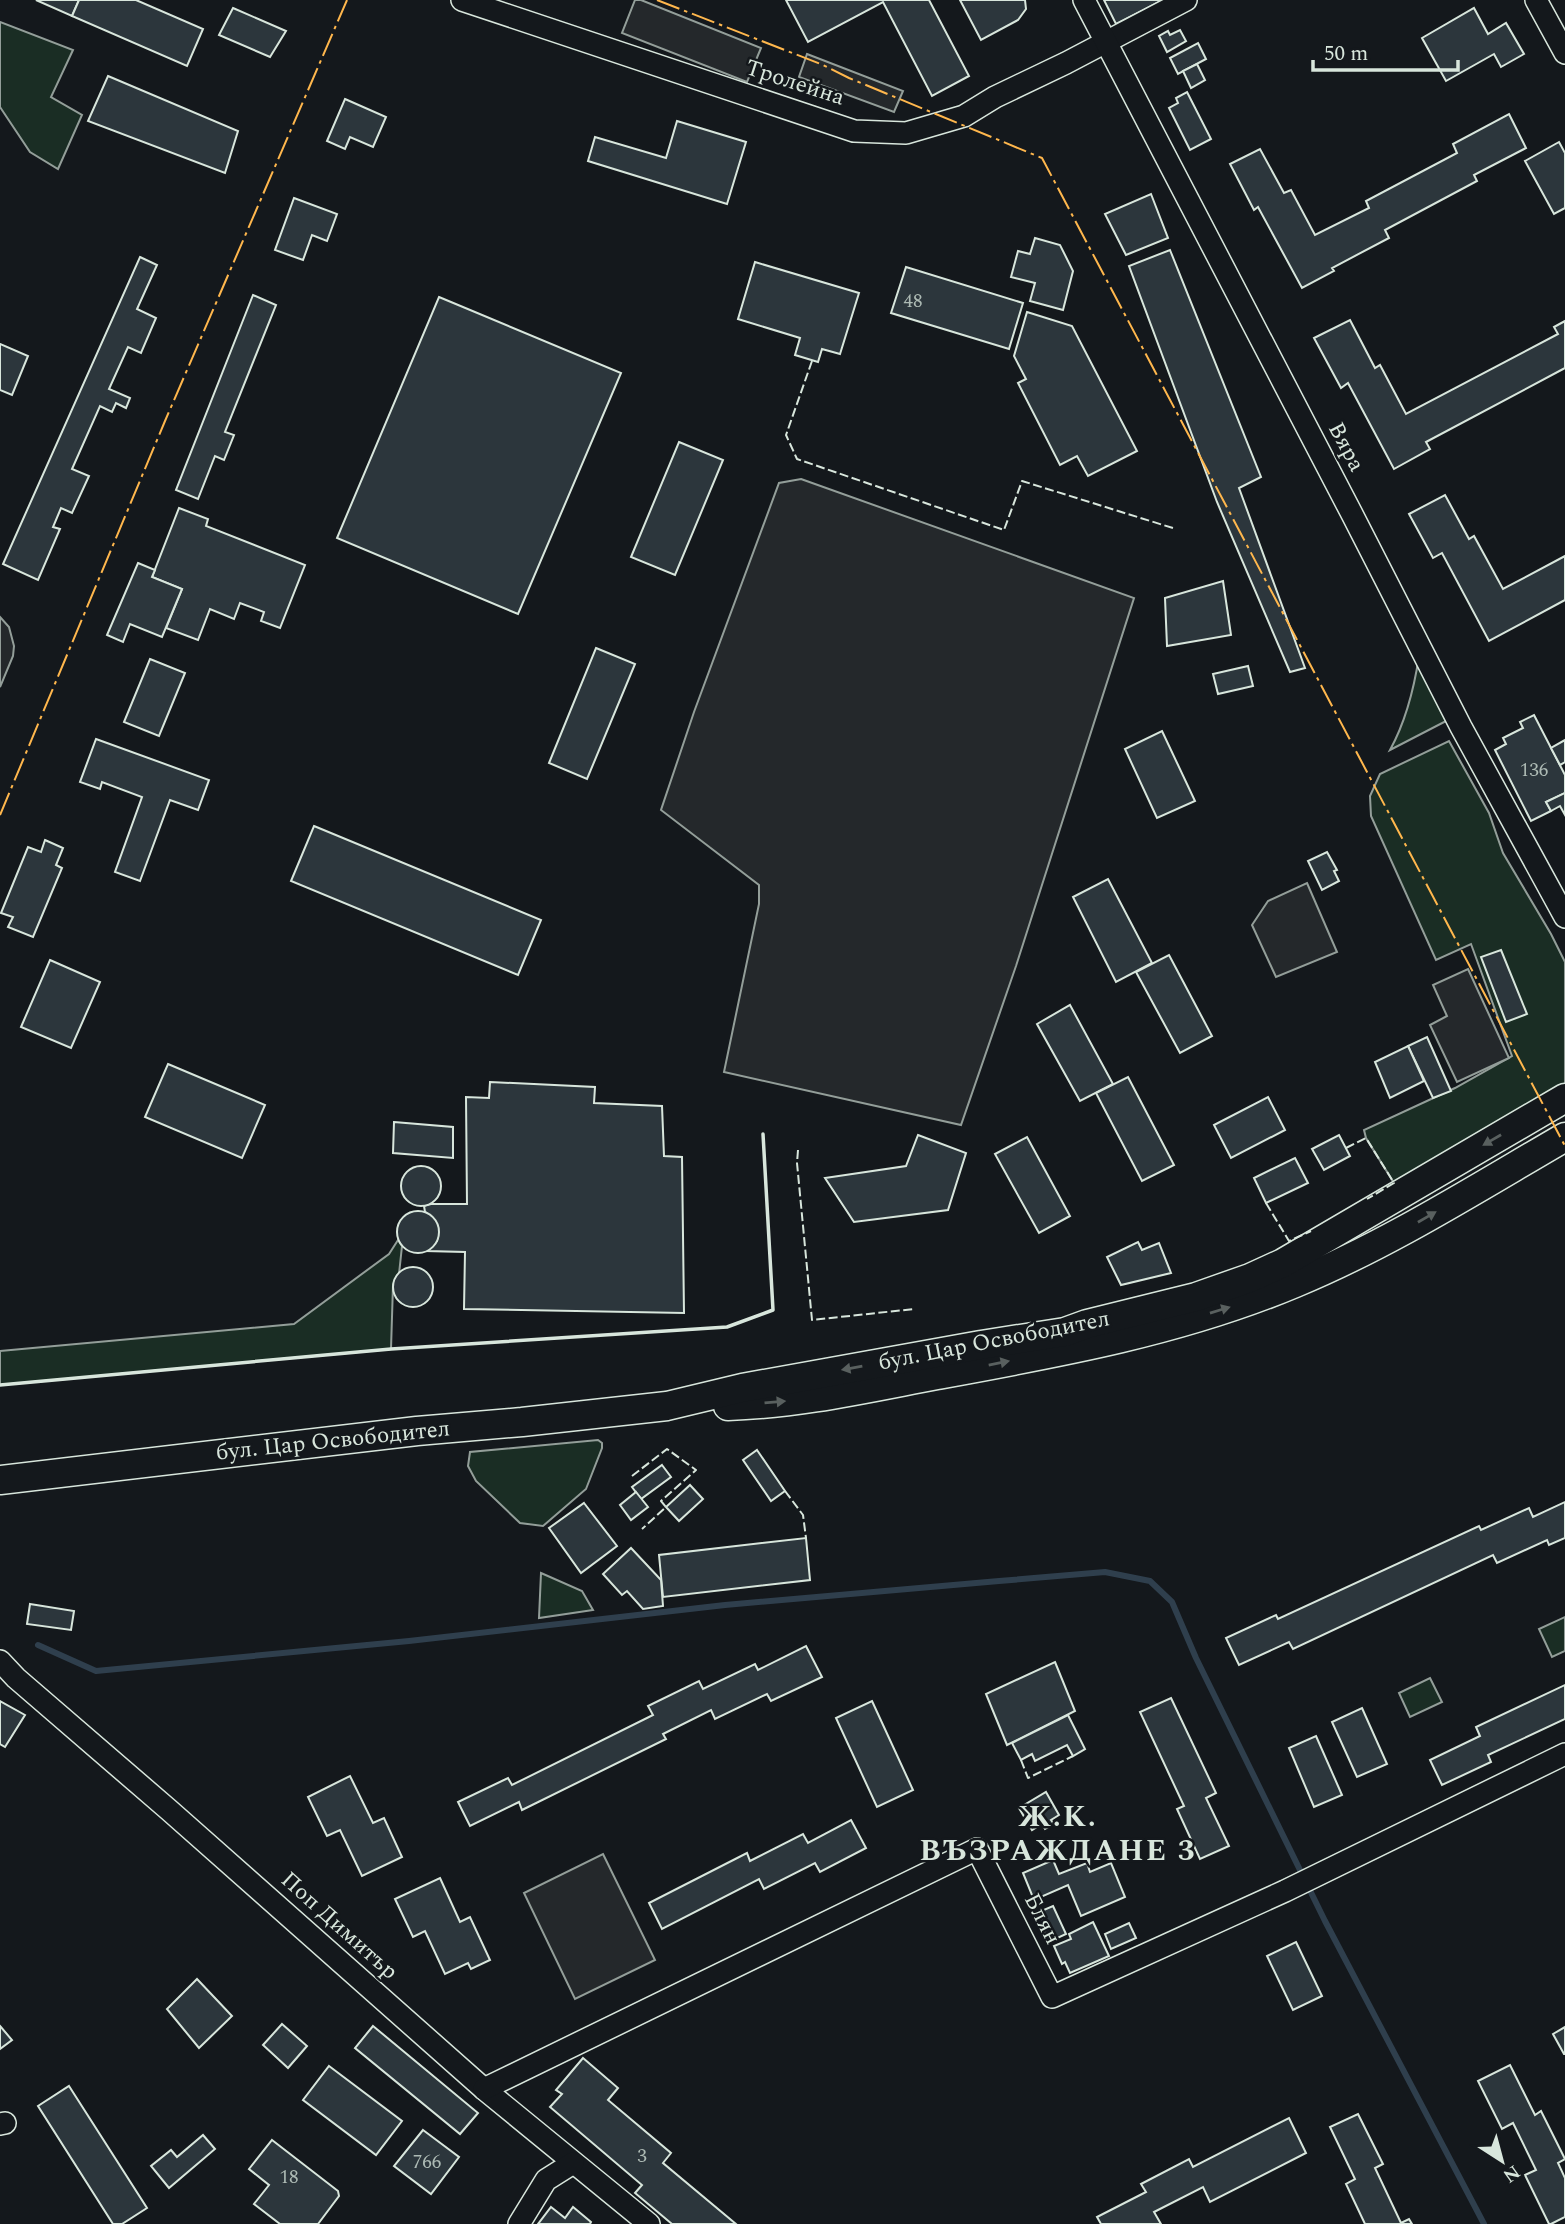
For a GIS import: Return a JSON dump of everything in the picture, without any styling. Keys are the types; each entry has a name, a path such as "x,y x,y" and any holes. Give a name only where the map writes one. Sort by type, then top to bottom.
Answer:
{"main road":[{"name":"бул. Цар Освободител","path":"667,1406 742,1388 1065,1332 1196,1297 1283,1263 1565,1098"},
{"name":"бул. Цар Освободител","path":"0,1480 417,1431 667,1406 734,1406 803,1400 1091,1346 1235,1305 1295,1283 1405,1229 1565,1137"},
{"path":"1522,1162 1565,1144"}],"street":[{"name":"Тролейна","path":"462,0 854,131 906,133 964,116 995,97 1186,0"},
{"name":"Вяра","path":"1084,0 1461,727 1565,917"},
{"path":"1536,0 1565,53"},
{"name":"Поп Димитър","path":"0,1661 16,1678 484,2089 649,2224"},
{"name":"Блян","path":"484,2089 977,1849 1052,1997 1294,1887 1565,1754"},
{"path":"519,2224 547,2180 573,2163"}],"green space":[{"path":"0,22 73,50 51,97 82,115 58,169 30,152 0,107"},
{"path":"1419,656 1450,719 1390,750 1409,704"},
{"path":"1449,741 1489,813 1503,853 1565,962 1565,1083 1554,1092 1394,1183 1366,1138 1364,1130 1455,1088 1512,1056 1471,944 1436,960 1371,816 1370,796 1380,774"},
{"path":"398,1240 402,1246 399,1274 393,1285 391,1349 0,1385 0,1351 294,1324 389,1254"},
{"path":"598,1440 602,1443 602,1448 586,1489 543,1526 520,1523 476,1481 468,1466 470,1452"},
{"path":"541,1573 582,1591 593,1610 539,1618"},
{"path":"1565,1617 1565,1651 1552,1657 1539,1629"},
{"path":"1430,1678 1442,1702 1410,1717 1399,1693"}],"shaded area":[{"path":"635,0 641,0 761,48 747,82 622,33"},
{"path":"807,54 903,91 894,112 799,77"},
{"path":"801,479 1134,598 1016,966 961,1125 724,1072 759,904 759,885 661,810 694,712 779,483"},
{"path":"0,617 9,627 14,646 13,656 0,687"},
{"path":"1307,883 1337,952 1276,977 1252,925 1268,901"},
{"path":"1468,969 1509,1058 1457,1082 1430,1025 1447,1016 1433,985"},
{"path":"603,1854 655,1960 575,1999 524,1893"}],"building":[{"path":"36,0 79,0 72,16"},
{"path":"79,0 136,0 203,29 187,66 72,16"},
{"path":"786,0 929,0 969,76 932,96 883,2 808,42"},
{"path":"960,0 1025,0 1026,9 1018,20 981,40"},
{"path":"1104,0 1163,0 1116,24"},
{"path":"233,8 286,31 270,57 219,35"},
{"path":"1474,8 1488,34 1506,23 1524,54 1501,67 1494,54 1446,81 1422,38"},
{"path":"1180,30 1186,41 1167,52 1159,36 1168,31 1170,35"},
{"path":"1198,43 1206,59 1178,74 1170,58"},
{"path":"1197,64 1205,80 1191,88 1183,71"},
{"path":"108,76 238,131 225,173 88,121"},
{"path":"1187,92 1211,139 1190,150 1169,108 1178,103 1176,98"},
{"path":"345,99 386,117 373,147 350,137 345,149 327,141"},
{"path":"1509,114 1526,148 1474,175 1477,181 1385,230 1389,238 1332,268 1334,271 1302,288 1258,207 1254,210 1230,164 1260,149 1284,193 1291,190 1315,235 1369,208 1366,201 1457,153 1453,144"},
{"path":"677,121 746,142 727,204 588,161 595,137 666,158"},
{"path":"1559,142 1565,153 1565,208 1554,214 1525,161"},
{"path":"1151,194 1168,238 1126,255 1105,214"},
{"path":"294,198 337,214 327,241 312,235 303,260 275,250"},
{"path":"1035,238 1060,245 1073,271 1063,310 1030,301 1035,283 1011,277 1018,251 1030,254"},
{"path":"1170,250 1261,477 1239,488 1305,668 1290,672 1217,502 1129,266"},
{"path":"140,257 157,265 137,309 156,318 141,353 128,347 109,389 130,398 126,408 116,403 112,412 100,406 72,469 89,476 72,513 61,508 53,527 60,529 38,580 3,564"},
{"path":"755,262 859,293 840,354 822,349 818,362 795,355 800,338 738,319"},
{"path":"906,267 1023,303 1009,349 891,313"},
{"path":"253,295 276,305 225,432 234,435 224,460 215,456 198,499 176,490"},
{"path":"439,297 621,373 518,614 337,538"},
{"path":"1027,312 1072,326 1137,451 1088,476 1077,456 1060,465 1018,383 1026,379 1014,356"},
{"path":"1350,320 1375,368 1380,365 1406,414 1558,334 1554,327 1565,321 1565,368 1426,442 1430,449 1394,469 1348,383 1341,388 1314,338"},
{"path":"0,344 28,356 12,395 0,390"},
{"path":"679,442 723,460 675,575 631,557"},
{"path":"1445,495 1469,539 1474,536 1503,589 1565,556 1565,600 1489,641 1442,553 1433,558 1409,514"},
{"path":"179,508 208,519 206,526 305,565 280,628 261,621 264,612 240,603 234,619 210,609 198,640 166,628 182,589 152,577"},
{"path":"138,563 155,570 152,577 182,589 162,637 130,624 123,642 107,635"},
{"path":"1223,581 1231,635 1167,646 1165,598"},
{"path":"596,648 635,664 587,779 549,763"},
{"path":"150,659 185,673 159,736 124,722"},
{"path":"1248,666 1253,686 1218,694 1213,674"},
{"path":"1534,715 1565,775 1565,793 1546,802 1551,811 1531,821 1495,750 1506,744 1503,738 1523,728 1520,722"},
{"path":"1162,731 1195,801 1157,818 1125,749"},
{"path":"96,739 209,780 198,810 170,800 140,881 115,872 142,797 102,782 100,789 80,782"},
{"path":"1565,740 1565,762 1560,765 1551,748"},
{"path":"1565,793 1565,815 1560,806 1551,811 1546,802"},
{"path":"314,826 541,920 518,975 291,881"},
{"path":"45,840 63,848 56,865 62,868 33,937 8,927 13,917 1,913 28,847 41,852"},
{"path":"1327,852 1337,870 1334,871 1339,881 1322,890 1308,861"},
{"path":"1108,879 1152,963 1116,982 1073,897"},
{"path":"1501,950 1527,1014 1506,1022 1481,957"},
{"path":"1169,955 1212,1036 1180,1053 1136,972"},
{"path":"50,960 100,982 71,1048 21,1027"},
{"path":"1070,1005 1113,1084 1080,1101 1037,1024"},
{"path":"1427,1037 1451,1091 1433,1098 1408,1046"},
{"path":"1408,1046 1424,1081 1390,1098 1375,1062"},
{"path":"168,1064 265,1105 242,1158 145,1117"},
{"path":"1128,1077 1174,1165 1142,1181 1096,1093"},
{"path":"490,1082 595,1087 594,1103 662,1106 664,1156 682,1157 684,1313 464,1309 465,1252 427,1251 437,1241 438,1234 435,1221 425,1212 424,1206 467,1204 466,1097 489,1098"},
{"path":"1268,1097 1285,1130 1231,1158 1214,1125"},
{"path":"394,1122 453,1127 453,1158 393,1153"},
{"path":"918,1135 966,1153 948,1210 854,1222 825,1178 906,1166"},
{"path":"1339,1135 1350,1156 1324,1170 1312,1149"},
{"path":"1027,1137 1070,1216 1039,1233 995,1154"},
{"path":"1295,1158 1308,1183 1266,1203 1254,1178"},
{"path":"421,1166 435,1172 441,1186 435,1200 421,1206 407,1200 401,1186 407,1172"},
{"path":"418,1211 433,1217 439,1232 433,1247 418,1253 403,1247 397,1232 403,1217"},
{"path":"1138,1242 1142,1250 1159,1243 1171,1273 1121,1285 1107,1257"},
{"path":"413,1267 427,1273 433,1287 427,1301 413,1307 399,1301 393,1287 399,1273"},
{"path":"757,1450 785,1491 771,1501 743,1460"},
{"path":"662,1465 671,1477 641,1499 632,1487"},
{"path":"690,1485 703,1499 679,1521 666,1507"},
{"path":"636,1492 648,1507 631,1520 620,1505"},
{"path":"1565,1502 1565,1538 1549,1545 1547,1540 1497,1563 1493,1555 1293,1649 1289,1642 1239,1665 1226,1638 1276,1615 1278,1619 1479,1526 1481,1530 1529,1508 1533,1517"},
{"path":"584,1503 617,1546 581,1573 549,1528"},
{"path":"806,1538 810,1580 663,1597 659,1555"},
{"path":"631,1548 661,1580 663,1606 643,1609 627,1591 622,1595 603,1574"},
{"path":"30,1604 74,1611 71,1630 27,1624"},
{"path":"806,1646 822,1677 771,1701 767,1694 715,1719 711,1710 663,1734 666,1739 522,1810 519,1802 470,1826 458,1802 508,1778 512,1785 653,1715 648,1706 699,1681 703,1689 755,1664 758,1670"},
{"path":"1055,1662 1075,1711 1007,1745 986,1694"},
{"path":"1565,1685 1565,1719 1488,1755 1491,1762 1442,1785 1430,1760 1480,1736 1476,1727"},
{"path":"1171,1698 1216,1793 1206,1798 1229,1846 1200,1859 1177,1809 1184,1806 1140,1712"},
{"path":"0,1701 25,1715 5,1747 0,1744"},
{"path":"872,1701 913,1790 877,1807 836,1718"},
{"path":"1362,1708 1387,1764 1357,1777 1332,1722"},
{"path":"1068,1715 1085,1749 1073,1756 1067,1745 1035,1761 1032,1754 1021,1760 1012,1743"},
{"path":"1316,1736 1342,1795 1314,1807 1289,1748"},
{"path":"350,1776 373,1823 384,1818 402,1857 362,1876 340,1830 327,1836 308,1797"},
{"path":"1046,1792 1059,1815 1051,1820 1054,1824 1045,1829 1042,1824 1032,1830 1019,1808"},
{"path":"851,1820 866,1848 820,1872 815,1863 764,1889 759,1879 662,1929 649,1903 747,1853 750,1861 803,1834 808,1843"},
{"path":"1053,1860 1059,1874 1087,1863 1090,1872 1111,1863 1125,1897 1081,1916 1068,1885 1034,1900 1023,1873"},
{"path":"440,1878 460,1922 470,1917 490,1960 471,1969 468,1963 445,1974 425,1931 413,1937 395,1899"},
{"path":"1053,1906 1066,1934 1049,1942 1039,1912"},
{"path":"1093,1922 1109,1956 1070,1973 1065,1962 1062,1964 1054,1946 1071,1939 1069,1934"},
{"path":"1129,1923 1136,1938 1111,1949 1105,1934"},
{"path":"1296,1942 1322,1996 1293,2010 1267,1956"},
{"path":"197,1979 232,2016 199,2048 167,2009"},
{"path":"282,2024 307,2046 288,2068 263,2045"},
{"path":"0,2026 12,2040 0,2049"},
{"path":"373,2026 478,2113 460,2134 355,2048"},
{"path":"1565,2027 1565,2054 1564,2054 1553,2034"},
{"path":"583,2058 618,2088 608,2100 671,2153 663,2163 736,2224 672,2224 635,2193 642,2185 550,2107 562,2094 556,2090"},
{"path":"1510,2065 1535,2115 1541,2111 1565,2159 1558,2163 1565,2178 1565,2217 1551,2224 1525,2175 1536,2170 1513,2123 1502,2129 1478,2081"},
{"path":"329,2066 402,2121 376,2155 303,2100"},
{"path":"69,2086 147,2208 122,2224 113,2224 38,2106"},
{"path":"1358,2114 1383,2164 1375,2168 1401,2223 1409,2219 1412,2224 1365,2224 1346,2184 1355,2179 1330,2127"},
{"path":"1289,2118 1306,2153 1210,2202 1203,2187 1154,2212 1161,2224 1101,2224 1097,2217 1146,2192 1141,2184 1189,2159 1193,2167"},
{"path":"423,2130 459,2157 431,2194 394,2166"},
{"path":"203,2135 215,2149 169,2188 151,2166 171,2150 177,2157"},
{"path":"272,2140 338,2191 339,2196 318,2224 280,2224 254,2204 269,2185 249,2169"},
{"path":"551,2207 565,2218 573,2207 591,2222 538,2224"}],"waterway":[{"path":"38,1645 96,1671 409,1641 725,1605 999,1581 1105,1572 1150,1581 1172,1602 1196,1658 1325,1921 1484,2224"}],"fence":[{"path":"812,361 786,435 797,459 1004,530 1022,481 1176,529"},
{"path":"1346,1148 1366,1138 1394,1183 1367,1199"},
{"path":"798,1150 812,1320 914,1309"},
{"path":"1266,1203 1289,1241 1311,1231"},
{"path":"632,1476 667,1449 696,1470 661,1501 666,1507 642,1529"},
{"path":"785,1491 803,1515 806,1538"},
{"path":"1021,1760 1028,1778 1073,1756"}],"wall":[{"path":"0,1385 391,1349 727,1327 773,1310 763,1134"}],"power":[{"path":"0,815 165,421 347,0"},
{"path":"657,0 823,65 1042,158 1565,1146"}],"district":[{"name":"Ж.К. ВЪЗРАЖДАНЕ 3","path":"1058,1834"}]}
